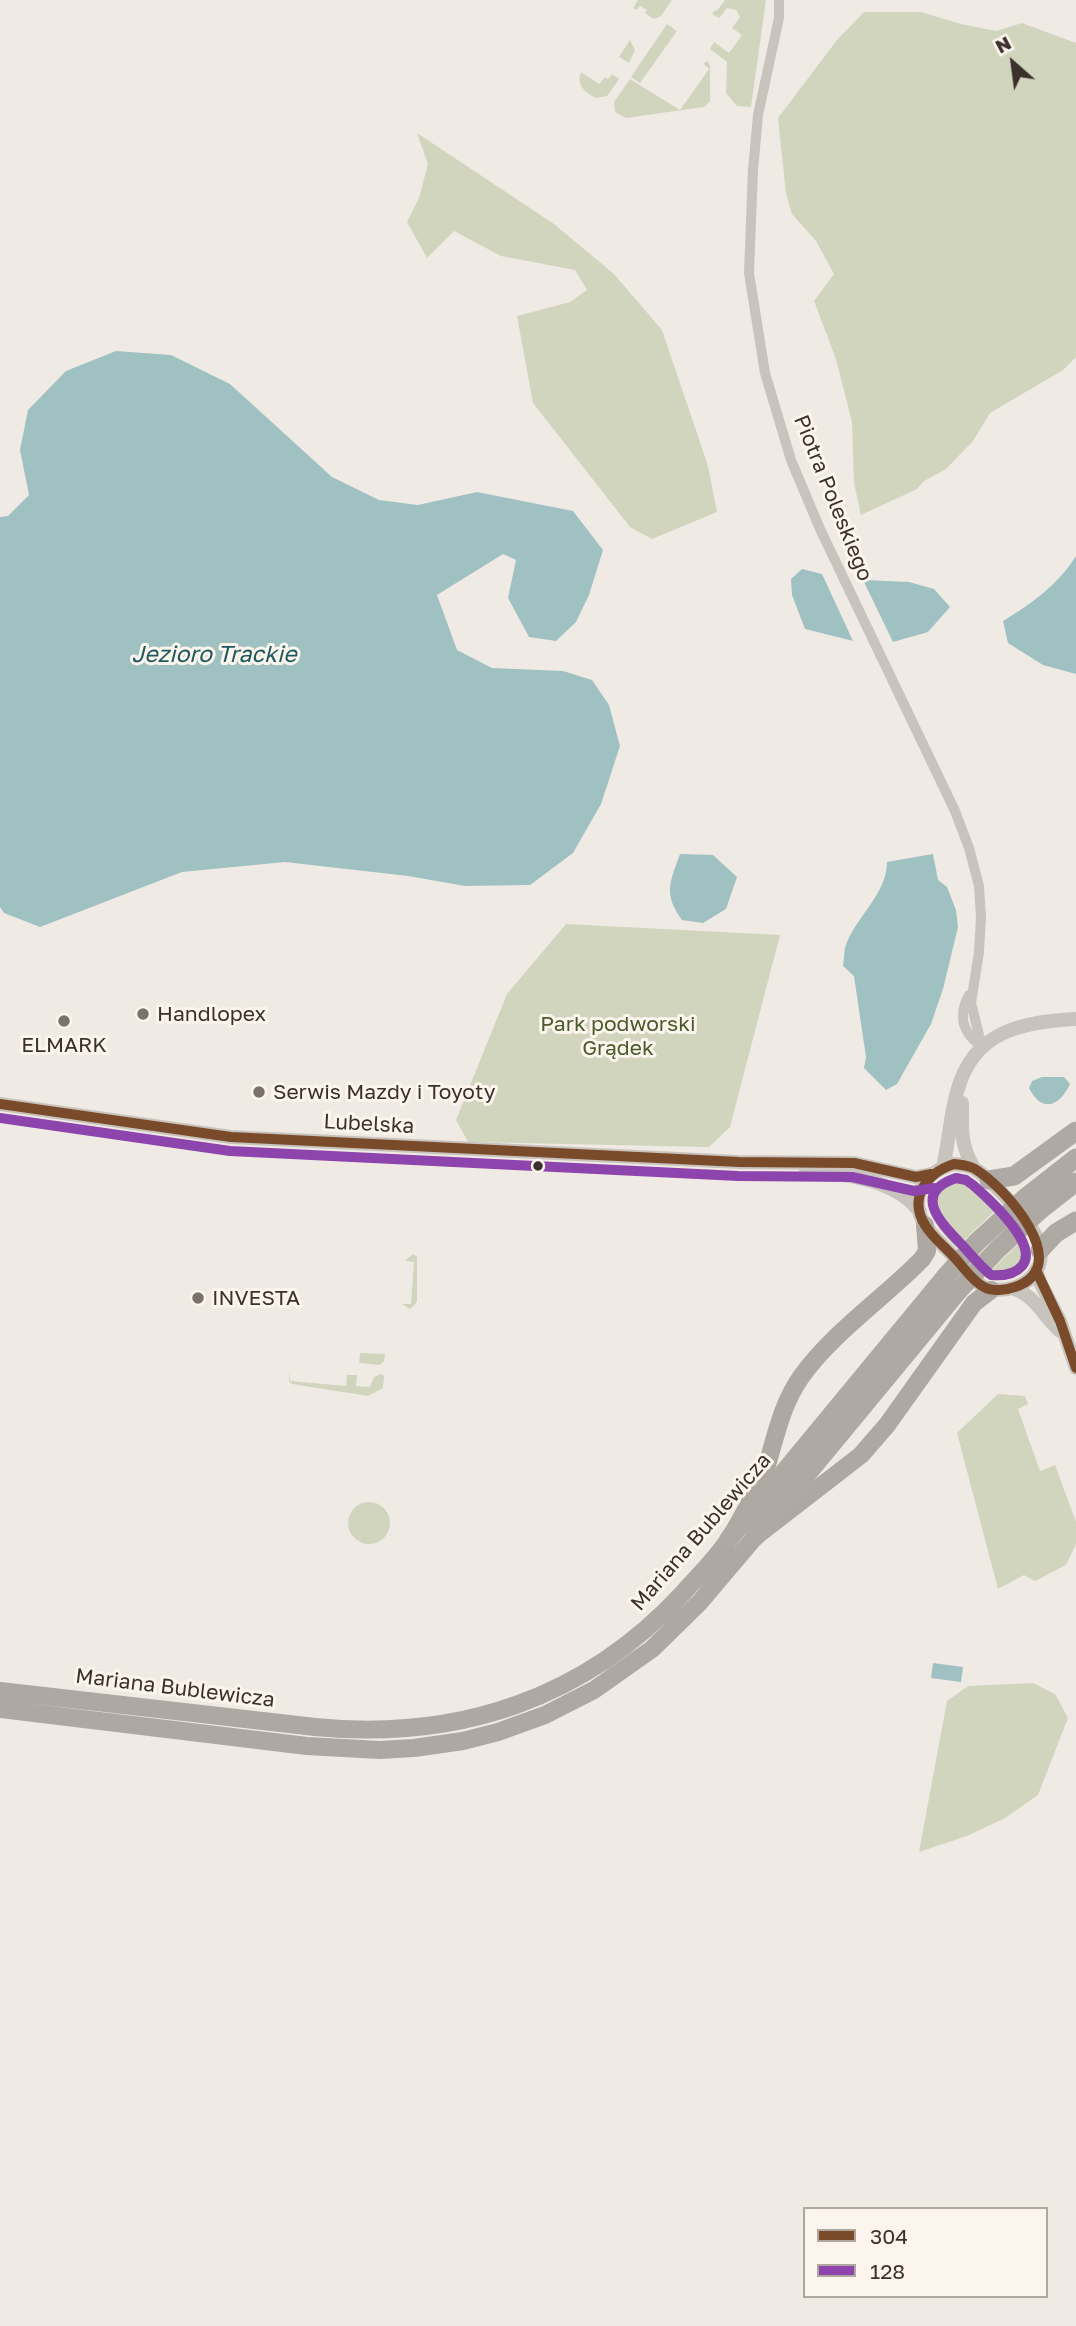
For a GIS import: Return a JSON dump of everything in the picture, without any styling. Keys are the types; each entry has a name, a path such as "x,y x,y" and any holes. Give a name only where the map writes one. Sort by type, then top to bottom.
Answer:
{"highway":[{"path":"981,1174 1007,1179 1014,1176 1076,1131"},
{"name":"Mariana Bublewicza","path":"1032,1205 1076,1158"},
{"name":"Mariana Bublewicza","path":"755,1537 953,1283 977,1242 1032,1205 1076,1182"},
{"path":"1040,1251 1056,1233 1076,1221"},
{"name":"Mariana Bublewicza","path":"729,1539 953,1283"}],"main road":[{"path":"729,1539 761,1480 784,1407 798,1383 826,1349 922,1259 927,1251 923,1219"},
{"path":"755,1537 861,1455 887,1425 974,1303 991,1290"},
{"name":"Mariana Bublewicza","path":"0,1709 307,1746 380,1750 431,1746 481,1737 522,1724 567,1705 640,1659 677,1626 755,1537"},
{"name":"Mariana Bublewicza","path":"0,1690 315,1727 380,1731 417,1729 475,1719 529,1701 574,1680 610,1657 636,1638 673,1604 729,1539"}],"street":[{"name":"Piotra Poleskiego","path":"779,0 779,18 758,115 752,170 749,273 765,373 791,460 955,811 969,848 978,886 981,917 978,963 971,1003 982,1047"},
{"path":"923,1219 919,1192 922,1184 937,1171 957,1091 966,1068 982,1047 1008,1029 1041,1021 1076,1019"},
{"path":"982,1047 963,1086 962,1135 965,1152 981,1174 1029,1225 1039,1242 1036,1270 1029,1280 1015,1289"},
{"name":"Lubelska","path":"0,1104 230,1137 739,1162 855,1163 916,1177 954,1164 981,1174"},
{"name":"Lubelska","path":"739,1162 847,1175 901,1193 909,1198 923,1219 975,1280 991,1290"},
{"path":"1036,1270 1060,1321 1076,1368"},
{"path":"991,1290 1015,1289 1025,1293 1064,1335"}],"green space":[{"path":"638,0 672,0 661,16 654,19 640,6 636,10 633,8"},
{"path":"725,0 766,0 751,107 737,106 726,93 727,62 710,49 714,42 729,53 742,35 732,28 740,17 736,10 727,8 719,18 712,14"},
{"path":"864,12 921,12 996,31 1022,23 1076,43 1076,357 1063,370 990,413 973,441 946,469 924,481 917,489 861,515 854,483 852,422 836,359 814,301 834,274 816,241 792,214 786,194 778,118 837,40"},
{"path":"667,24 677,31 640,83 631,77"},
{"path":"630,40 635,50 629,63 619,57"},
{"path":"708,61 710,66 710,101 704,107 626,118 615,112 614,102 630,79 680,110 709,69 703,63"},
{"path":"581,72 599,84 612,74 619,79 607,96 595,98 581,85"},
{"path":"417,133 554,224 614,274 662,330 708,466 717,512 652,539 630,527 533,403 517,316 570,302 587,290 575,270 501,256 454,231 427,258 407,222 419,198 428,164"},
{"name":"Park podworski Grądek","path":"566,924 780,935 730,1127 709,1147 468,1142 456,1120 507,994"},
{"path":"959,1179 978,1183 1001,1205 956,1248 934,1220 932,1204 940,1187"},
{"path":"1025,1237 1025,1255 1018,1268 1005,1275 987,1275"},
{"path":"413,1254 417,1257 417,1302 410,1309 402,1304 411,1304 414,1262 405,1261"},
{"path":"360,1353 385,1354 384,1361 380,1365 359,1363"},
{"path":"290,1371 290,1381 346,1386 347,1375 357,1375 356,1386 370,1387 374,1377 381,1374 384,1376 383,1388 368,1396 292,1384 289,1381"},
{"path":"998,1394 1025,1396 1028,1404 1018,1409 1040,1471 1055,1465 1076,1522 1076,1544 1066,1565 1035,1581 1024,1575 998,1589 957,1433"},
{"path":"369,1502 384,1508 390,1523 384,1538 369,1544 354,1538 348,1523 354,1508"},
{"path":"1033,1683 1055,1694 1068,1718 1038,1795 1005,1818 967,1836 919,1852 947,1701 968,1686"}],"water":[{"name":"Jezioro Trackie","path":"116,351 171,355 230,384 332,477 379,500 418,505 477,492 573,511 603,550 589,595 576,622 556,641 529,637 508,598 516,560 503,554 437,595 457,650 492,668 563,671 592,680 609,705 620,746 601,804 573,853 530,885 465,886 408,876 285,862 182,872 40,927 4,913 0,907 0,517 8,516 29,495 20,450 28,410 66,371"},
{"path":"1076,556 1076,674 1043,665 1008,643 1003,621 1043,593 1061,576"},
{"path":"802,569 822,574 853,641 805,629 792,595 791,579"},
{"path":"863,580 909,582 934,589 950,607 928,632 893,642"},
{"path":"680,854 713,855 737,877 726,909 703,923 682,920 672,903 671,880"},
{"path":"933,854 938,880 947,887 956,910 958,927 943,989 931,1024 897,1084 886,1090 864,1068 866,1057 854,976 843,966 845,948 849,937 882,885 887,862"},
{"path":"1042,1077 1064,1077 1070,1084 1056,1102 1045,1104 1034,1096 1029,1088 1032,1081"},
{"path":"933,1663 963,1667 961,1682 931,1678"}],"transit line":[{"name":"304","path":"0,1104 231,1137 739,1162 854,1163 916,1177 931,1174"},
{"name":"128","path":"0,1118 230,1151 738,1176 852,1177 914,1191 934,1188"},
{"name":"304","path":"954,1164 972,1168 988,1178 1017,1209 1037,1245 1039,1262 1032,1277 1015,1287 1003,1290 987,1289 972,1277 925,1225 919,1205 923,1187 936,1173 954,1164"},
{"name":"128","path":"956,1178 966,1180 980,1192 1019,1235 1026,1257 1019,1269 1007,1274 991,1275 940,1220 933,1201 935,1193 942,1185 956,1178"},
{"name":"304","path":"1036,1270 1060,1321 1076,1368"}],"place":[{"name":"Handlopex","path":"143,1014"},
{"name":"ELMARK","path":"64,1021"},
{"name":"Serwis Mazdy i Toyoty","path":"259,1092"},
{"name":"INVESTA","path":"198,1298"}]}
